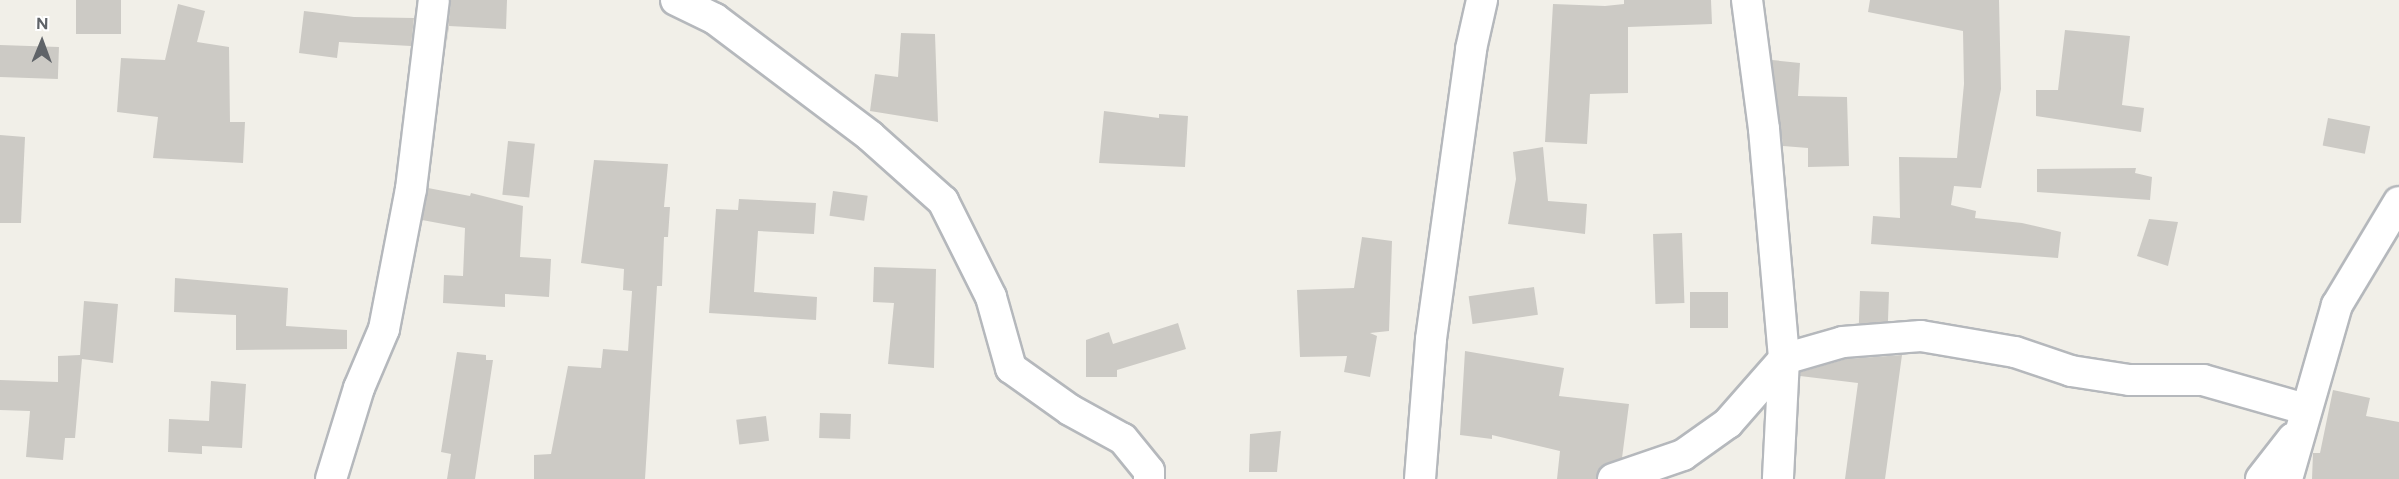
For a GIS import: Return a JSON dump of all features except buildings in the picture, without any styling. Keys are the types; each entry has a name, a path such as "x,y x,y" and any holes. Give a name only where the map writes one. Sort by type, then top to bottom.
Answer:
{"street":[{"path":"331,479 359,388 384,329 411,189 434,0"},
{"path":"676,0 716,19 870,136 943,201 991,297 1011,368 1070,410 1123,439 1149,471 1149,479"},
{"path":"1420,479 1431,339 1471,49 1482,0"},
{"path":"1747,0 1764,129 1784,359 1778,479"},
{"path":"2287,479 2302,420 2337,305 2399,202"},
{"path":"1613,479 1683,455 1728,423 1784,359 1843,342 1921,336 2015,352 2071,371 2129,380 2203,380 2302,420"},
{"path":"2261,479 2302,420"}]}
